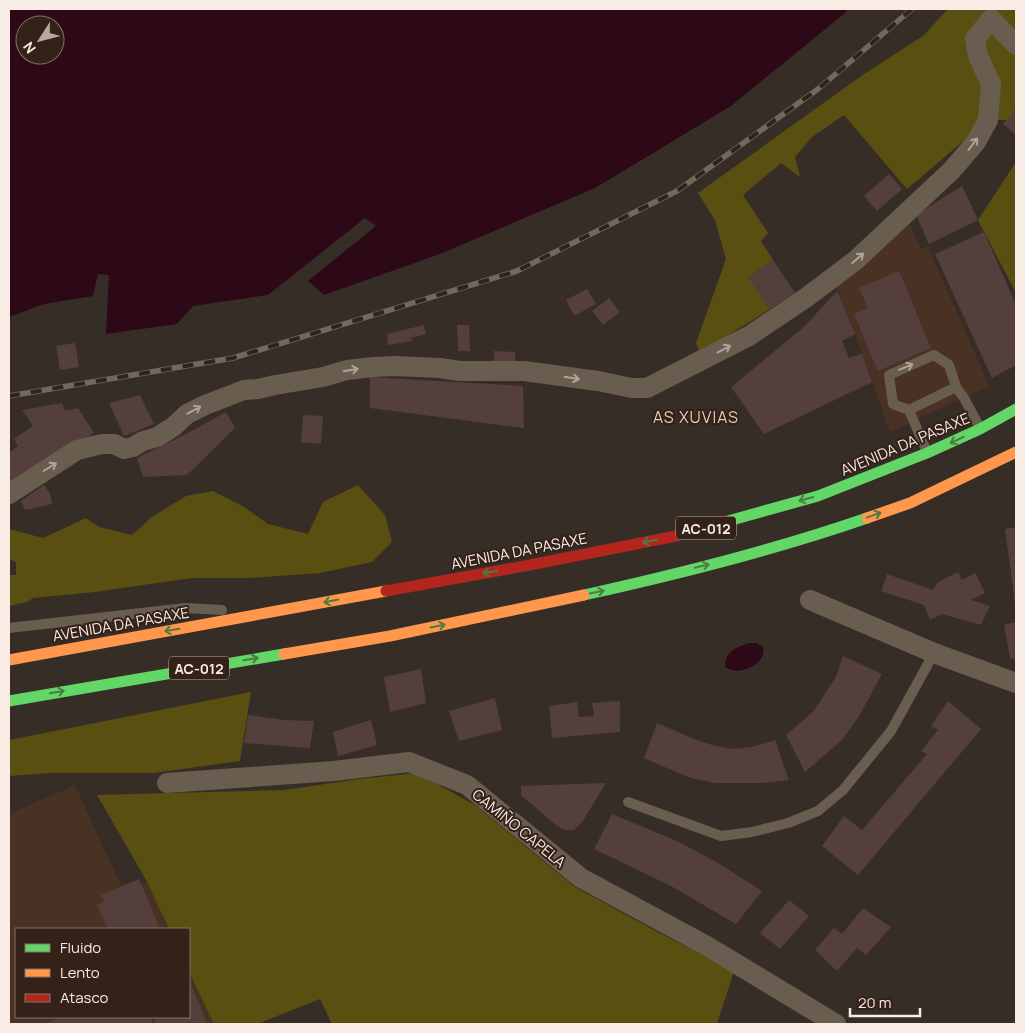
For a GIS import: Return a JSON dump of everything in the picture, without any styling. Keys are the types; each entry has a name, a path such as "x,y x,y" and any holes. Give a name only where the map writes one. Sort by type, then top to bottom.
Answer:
{"main road":[{"name":"AVENIDA DA PASAXE","path":"9,660 530,565 676,536 818,496 928,454 1016,409"},
{"name":"AC-012","path":"9,701 390,636 620,587 807,539 910,502 970,476 1016,452"},
{"path":"620,587 657,590"}],"street":[{"path":"9,494 77,450 102,444 114,444 124,449 133,447 143,441 157,437 173,427 186,414 244,390 323,377 347,370 395,366 460,371 524,371 598,381 632,388 647,388 661,382 692,364 710,357 749,336 808,297 856,260 952,170 976,142 988,120 991,84 978,56 975,39 996,14 1016,45"},
{"path":"810,600 934,653 1016,683"},
{"name":"CAMIÑO CAPELA","path":"167,783 334,771 409,762 467,785 581,878 707,946 836,1024"}],"lane":[{"path":"956,387 910,410 893,404 889,375 934,355 949,365 956,387 980,429"},
{"path":"910,410 928,454"},
{"path":"9,628 184,608 270,612"},
{"path":"628,802 722,836 752,832 788,823 818,811 844,790 891,731 934,653"}],"shaded area":[{"path":"9,9 847,9 845,13 731,106 595,188 440,254 324,295 308,281 376,226 365,218 268,295 193,306 177,324 106,334 109,275 98,274 93,296 44,304 9,317"},
{"path":"948,9 1016,9 1016,120 988,120 907,189 844,115 812,137 795,157 800,177 781,163 743,195 768,233 761,241 773,260 749,277 770,309 700,353 696,343 726,259 715,220 698,193 864,74 923,36"},
{"path":"1016,162 1016,293 978,220"},
{"path":"906,218 921,249 927,246 932,256 989,386 890,432 835,284"},
{"path":"358,485 385,515 392,542 372,562 320,573 250,578 192,578 95,592 33,598 27,602 9,606 9,575 16,575 16,562 9,559 9,529 43,538 86,518 99,527 132,535 152,517 186,496 213,491 244,507 268,524 308,534 323,502"},
{"path":"750,643 756,643 763,647 761,659 756,664 750,668 737,671 725,667 727,657 733,650"},
{"path":"251,692 240,761 153,773 50,773 9,776 9,740"},
{"path":"417,773 475,805 575,887 734,971 717,1024 332,1024 320,999 257,1024 214,1024 190,974 190,928 169,928 145,878 97,795 284,790"},
{"path":"75,785 124,891 147,883 169,928 15,928 15,1018 190,1018 190,974 214,1024 9,1024 9,814"}],"building":[{"path":"1016,108 1016,135 1003,124"},
{"path":"889,174 902,189 877,211 864,196"},
{"path":"962,186 978,220 929,244 916,215"},
{"path":"984,232 1016,305 1016,365 992,378 935,254"},
{"path":"773,260 795,293 770,309 748,277"},
{"path":"899,271 931,348 878,371 854,314 868,308 859,288"},
{"path":"587,289 596,304 574,316 566,300"},
{"path":"837,291 855,334 842,341 849,358 862,354 872,382 764,434 731,387 804,327"},
{"path":"609,298 620,312 603,325 592,311"},
{"path":"424,325 426,334 411,338 412,341 388,345 387,334"},
{"path":"457,325 469,325 470,351 458,351"},
{"path":"75,343 79,367 60,370 56,346"},
{"path":"494,351 515,352 515,364 494,363"},
{"path":"370,377 523,386 524,428 370,408"},
{"path":"140,395 154,424 124,436 109,403"},
{"path":"62,403 65,411 78,408 94,433 9,485 9,453 18,446 14,439 33,426 22,410"},
{"path":"226,412 235,428 187,475 143,477 137,458"},
{"path":"303,415 323,416 321,444 301,442"},
{"path":"44,485 50,493 52,504 25,510 21,501"},
{"path":"1016,527 1016,604 1015,604 1005,529"},
{"path":"958,572 962,580 975,573 985,593 971,600 990,606 981,625 942,614 930,620 924,605 881,591 887,574 933,590 938,582"},
{"path":"1016,622 1016,660 1010,658 1004,625"},
{"path":"843,656 882,674 859,716 843,739 805,772 786,735 813,712 836,677"},
{"path":"421,669 426,703 390,712 384,677"},
{"path":"495,698 502,730 459,741 449,711"},
{"path":"620,701 620,732 552,738 549,706 577,702 579,717 594,716 592,703"},
{"path":"948,701 981,729 858,875 822,846 844,816 862,830 927,754 921,751 938,730 931,726"},
{"path":"248,715 285,720 314,721 310,748 244,743"},
{"path":"371,720 377,745 338,756 333,732"},
{"path":"657,723 694,739 715,746 733,749 752,747 775,740 789,780 761,783 715,783 691,778 667,768 644,758"},
{"path":"606,783 582,822 574,830 565,830 557,826 521,795 521,786"},
{"path":"612,814 677,841 718,863 762,891 736,924 671,886 594,849"},
{"path":"139,879 160,928 108,928 97,905 104,902 101,895"},
{"path":"789,900 809,916 780,949 760,933"},
{"path":"863,908 891,927 866,955 857,948 837,971 815,950 834,928 842,934"},
{"path":"190,982 207,1023 156,1024 153,1018 190,1018"},
{"path":"59,1018 150,1018 153,1024 44,1024"}],"railway":[{"path":"9,396 233,358 517,271 677,191 818,89 912,9"}],"traffic: fast":[{"path":"703,528 818,496 927,453 980,429 1016,409"},
{"path":"584,595 727,561 867,518"},
{"path":"9,701 284,654"}],"traffic: slow":[{"path":"867,518 910,503 1016,452"},
{"path":"9,660 386,591"},
{"path":"284,654 390,636 584,595"}],"traffic: jam":[{"path":"386,591 676,536 703,528"}],"district":[{"name":"AS XUVIAS","path":"696,417"}]}
